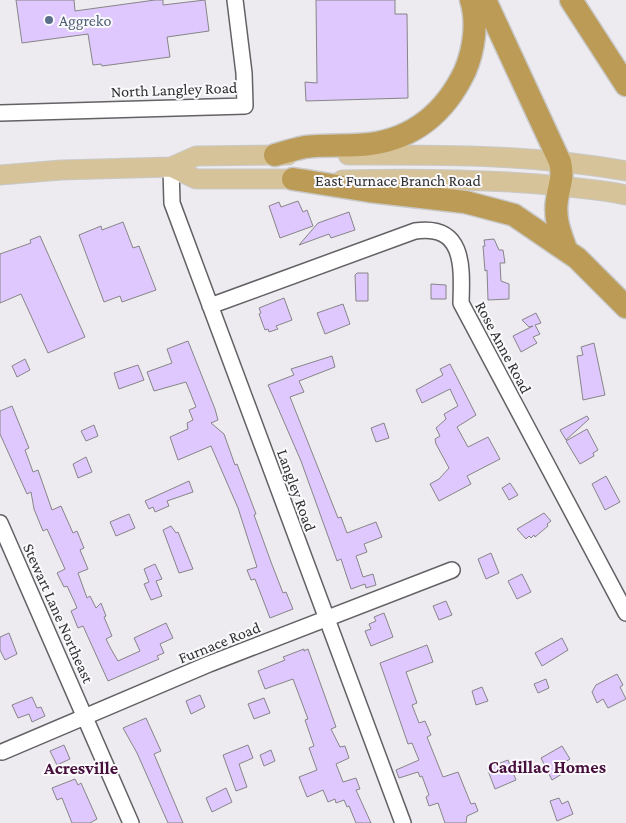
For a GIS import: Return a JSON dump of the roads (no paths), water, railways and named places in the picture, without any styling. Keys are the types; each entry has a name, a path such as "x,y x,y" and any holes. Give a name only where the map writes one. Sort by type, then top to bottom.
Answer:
{"highway":[{"path":"275,155 306,147 370,144 394,138 418,128 431,119 454,93 472,51 474,35 471,0"},
{"path":"485,0 560,162 563,175 562,186 557,198 556,218 566,250"},
{"path":"571,0 626,85"},
{"path":"293,179 485,206 514,215 566,250 626,307"}],"main road":[{"name":"East Furnace Branch Road","path":"0,175 61,170 171,167 196,156 275,155 436,154 560,162 625,171"},
{"name":"East Furnace Branch Road","path":"171,167 196,179 445,179 562,186 603,190 626,195"}],"street":[{"name":"North Langley Road","path":"0,113 245,106 244,73 235,0"},
{"name":"Langley Road","path":"171,167 172,204 403,823"},
{"name":"Rose Anne Road","path":"210,306 415,231 428,229 443,234 454,243 459,251 461,303 626,613"},
{"name":"Stewart Lane Northeast","path":"0,523 131,823"},
{"name":"Furnace Road","path":"2,752 210,664 452,570"}],"place":[{"name":"Aggreko","path":"49,20"}],"district":[{"name":"Cadillac Homes","path":"547,767"},
{"name":"Acresville","path":"81,768"}]}
